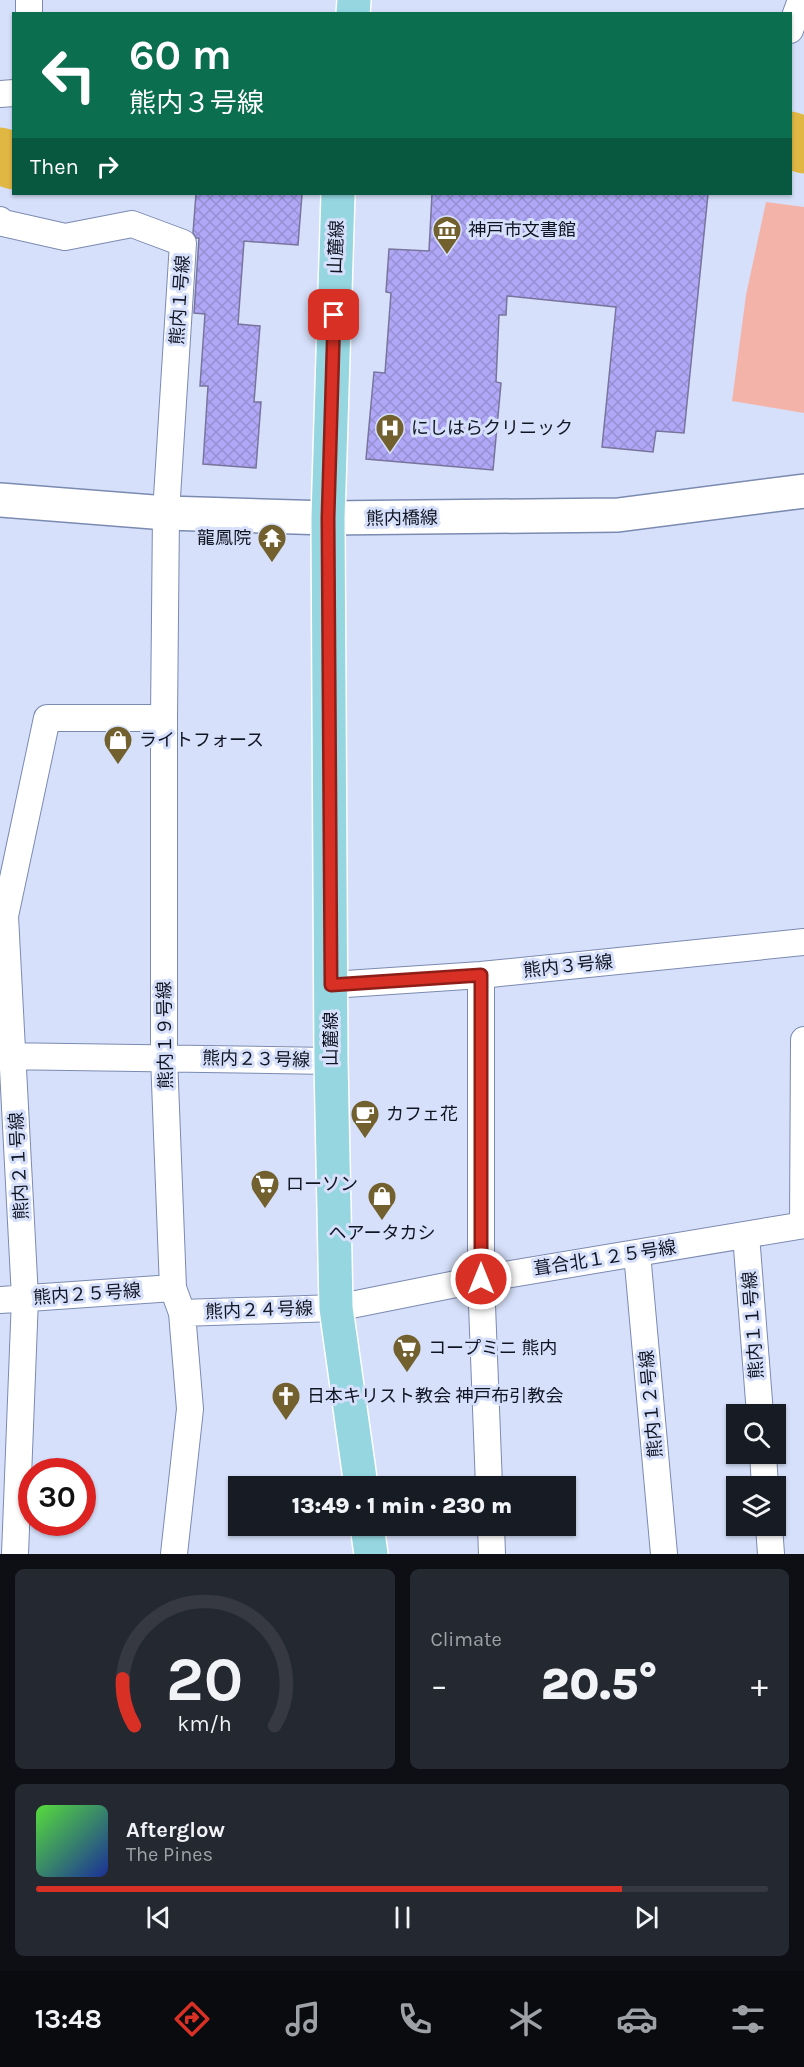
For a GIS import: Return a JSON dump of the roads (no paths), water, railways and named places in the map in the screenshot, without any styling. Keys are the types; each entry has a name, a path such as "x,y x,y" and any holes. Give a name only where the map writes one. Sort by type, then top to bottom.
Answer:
{"main road":[{"name":"山麓線","path":"338,195 328,518 331,1061 336,1308 360,1476"},
{"path":"368,1536 371,1554"}],"street":[{"path":"792,25 801,0"},
{"name":"熊内１号線","path":"1,227 65,237 132,224 183,243 166,513"},
{"name":"熊内橋線","path":"0,500 166,513 328,518 618,515 804,492"},
{"name":"熊内１９号線","path":"166,513 164,1057 173,1288 182,1313 190,1408 174,1554"},
{"name":"熊内２１号線","path":"15,1554 3,916 47,718 164,718"},
{"name":"熊内３号線","path":"331,985 481,975 804,942"},
{"path":"481,975 481,1279 489,1476"},
{"path":"804,1040 804,1225"},
{"name":"熊内２３号線","path":"7,1056 331,1061"},
{"name":"葺合北１２５号線","path":"336,1308 481,1279 804,1225"},
{"name":"熊内１１号線","path":"746,1234 759,1404"},
{"name":"熊内１２号線","path":"637,1253 664,1554"},
{"name":"熊内２５号線","path":"12,1299 173,1288"},
{"name":"熊内２４号線","path":"182,1313 336,1308"},
{"path":"491,1536 492,1554"},
{"path":"770,1536 771,1554"}],"waterway":[{"path":"792,141 804,145"},
{"path":"0,156 12,160"}],"place":[{"name":"神戸市文書館","path":"447,256"},
{"name":"にしはらクリニック","path":"390,454"},
{"name":"龍鳳院","path":"272,564"},
{"name":"ライトフォース","path":"118,766"},
{"name":"カフェ花","path":"365,1140"},
{"name":"ローソン","path":"265,1210"},
{"name":"ヘアータカシ","path":"382,1222"},
{"name":"コープミニ 熊内","path":"407,1374"},
{"name":"日本キリスト教会 神戸布引教会","path":"286,1422"}]}
